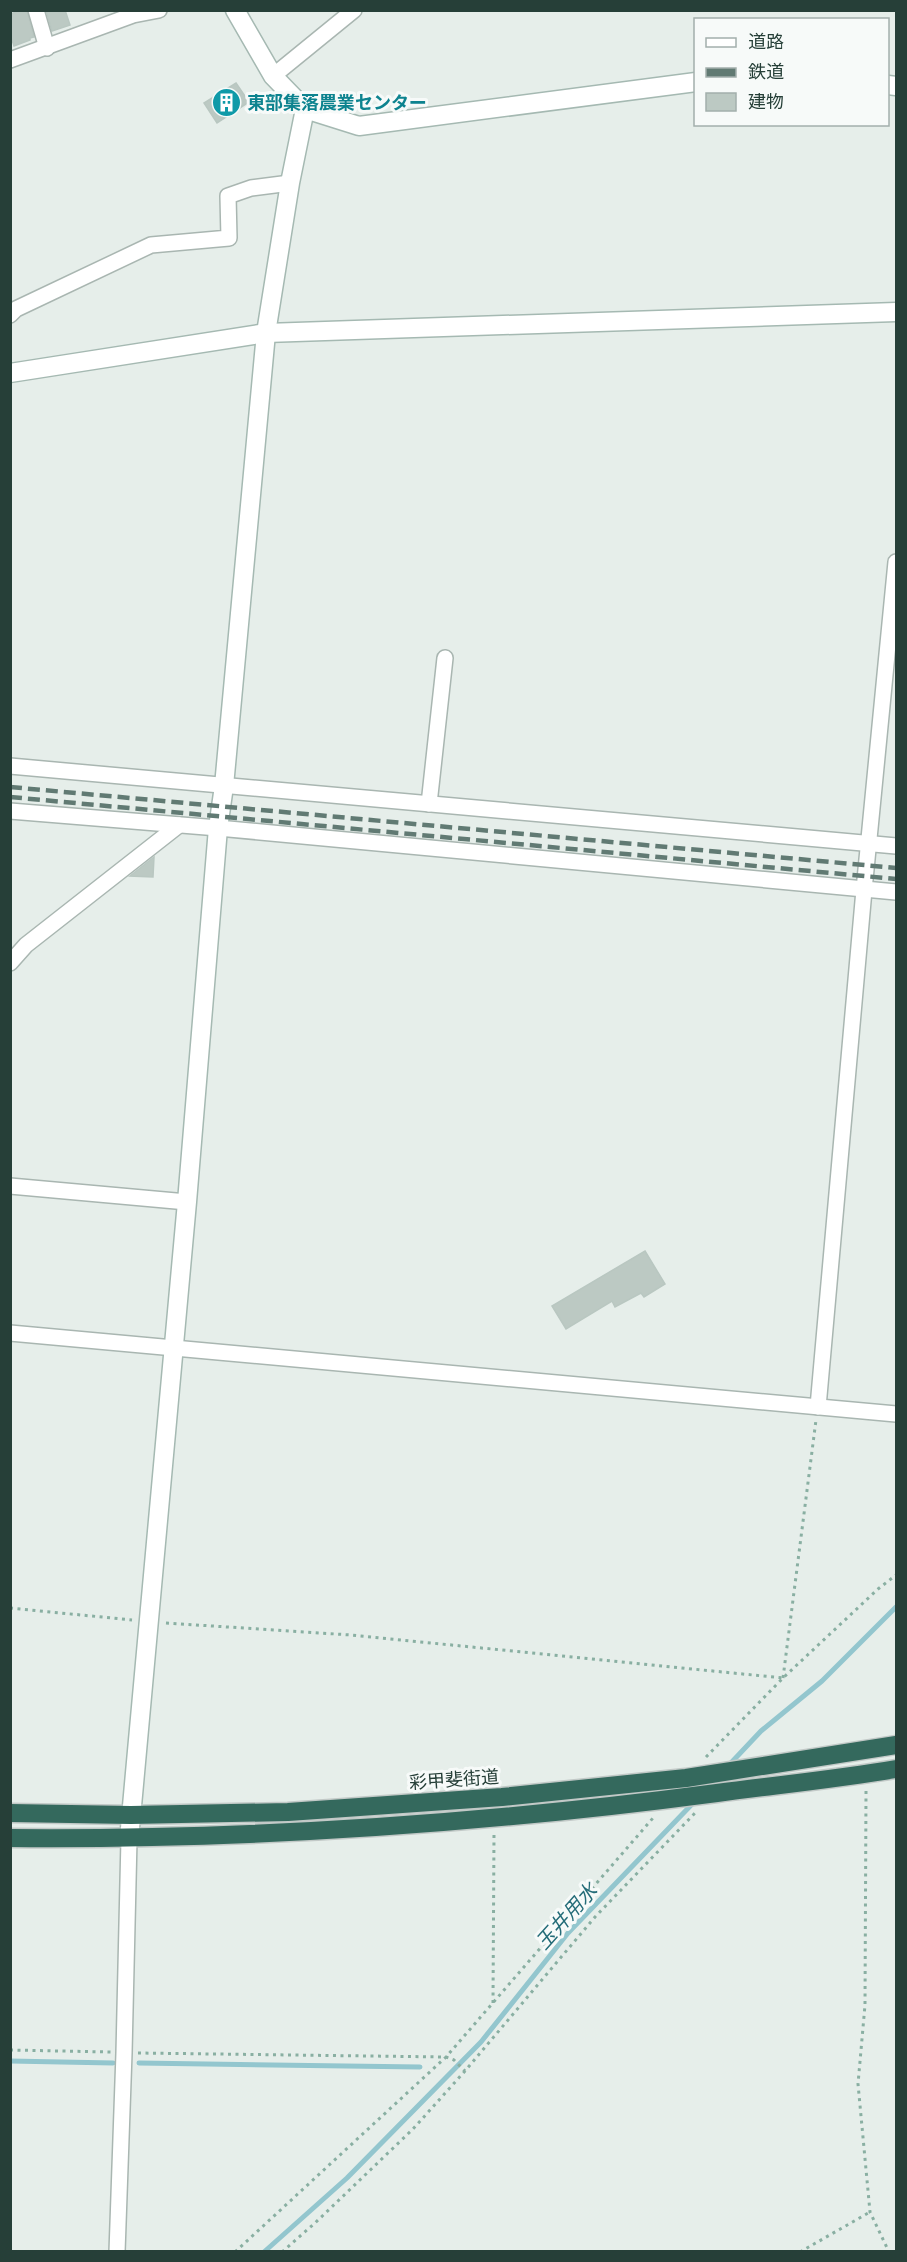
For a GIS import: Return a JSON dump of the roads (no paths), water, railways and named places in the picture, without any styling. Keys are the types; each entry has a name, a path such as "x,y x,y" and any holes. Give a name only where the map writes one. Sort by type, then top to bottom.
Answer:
{"highway":[{"name":"彩甲斐街道","path":"10,1813 131,1815 288,1812 502,1797 695,1777 897,1745"},
{"path":"10,1838 129,1839 290,1833 494,1819 673,1799 897,1769"}],"street":[{"path":"36,10 47,48"},
{"path":"10,60 133,15 159,10"},
{"path":"235,10 273,76 305,109 359,126 694,82"},
{"path":"273,76 354,10"},
{"path":"117,2252 131,1815 187,1202 218,828 224,786 266,333 290,183 305,109"},
{"path":"10,315 16,309 152,245 229,238 228,196 251,188 290,183"},
{"path":"10,373 266,333 897,312"},
{"path":"818,1407 864,890 897,562"},
{"path":"429,804 445,658"},
{"path":"10,766 897,846"},
{"path":"10,811 218,828 897,892"},
{"path":"10,963 26,945 179,825"},
{"path":"10,1186 187,1202"},
{"path":"10,1333 897,1414"}],"waterway":[{"name":"玉井用水","path":"729,1765 761,1731 822,1681 896,1607"},
{"name":"玉井用水","path":"264,2252 347,2178 481,2042 568,1933 696,1800"},
{"path":"10,2061 113,2063"},
{"path":"139,2063 420,2067"}],"railway":[{"path":"10,787 896,868"},
{"path":"10,797 896,879"}],"place":[{"name":"東部集落農業センター","path":"226,102"}]}
